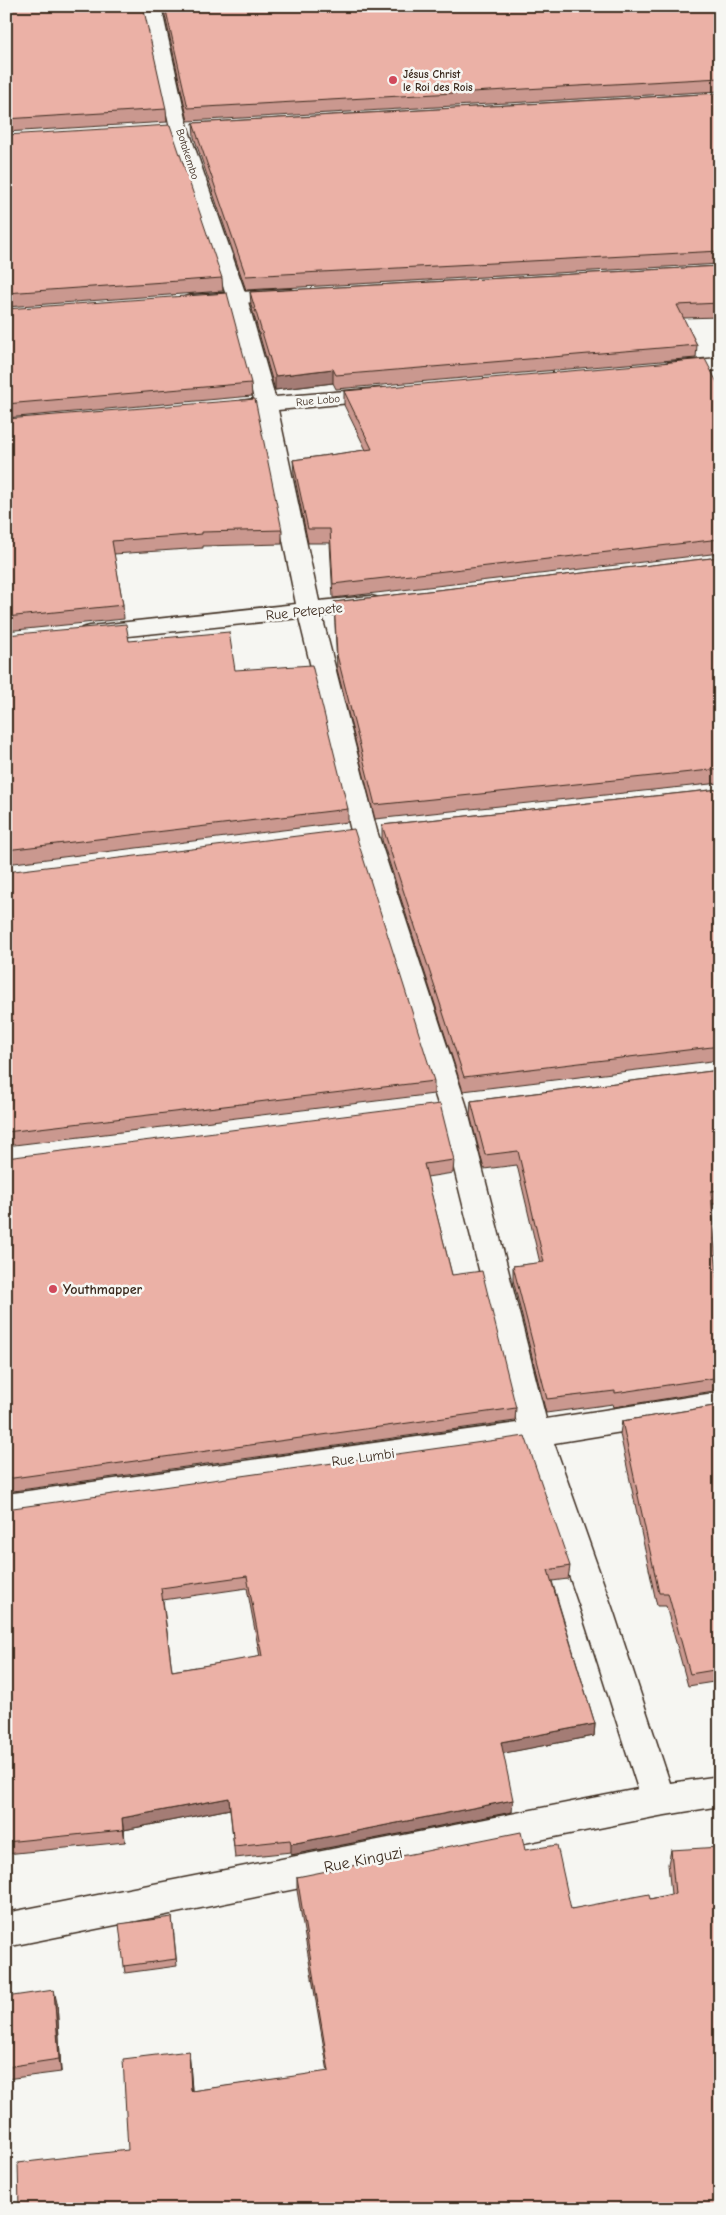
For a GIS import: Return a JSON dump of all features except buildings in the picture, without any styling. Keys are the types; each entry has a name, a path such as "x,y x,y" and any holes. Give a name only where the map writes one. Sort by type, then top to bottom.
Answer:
{"street":[{"name":"Botakembo","path":"152,6 179,128 237,298 266,404 309,610 363,831 452,1104 535,1433 598,1612 659,1800"},
{"path":"160,130 199,128"},
{"path":"170,303 305,294"},
{"path":"651,370 720,364"},
{"name":"Rue Lobo","path":"228,408 404,392"},
{"name":"Rue Petepete","path":"65,635 397,600"},
{"path":"422,1108 482,1101"},
{"name":"Rue Lumbi","path":"6,1507 535,1433 720,1404"},
{"name":"Rue Kinguzi","path":"6,1930 659,1800 720,1791"}],"place":[{"name":"Jésus Christ le Roi des Rois","path":"393,80"},
{"name":"Youthmapper","path":"53,1289"}]}
